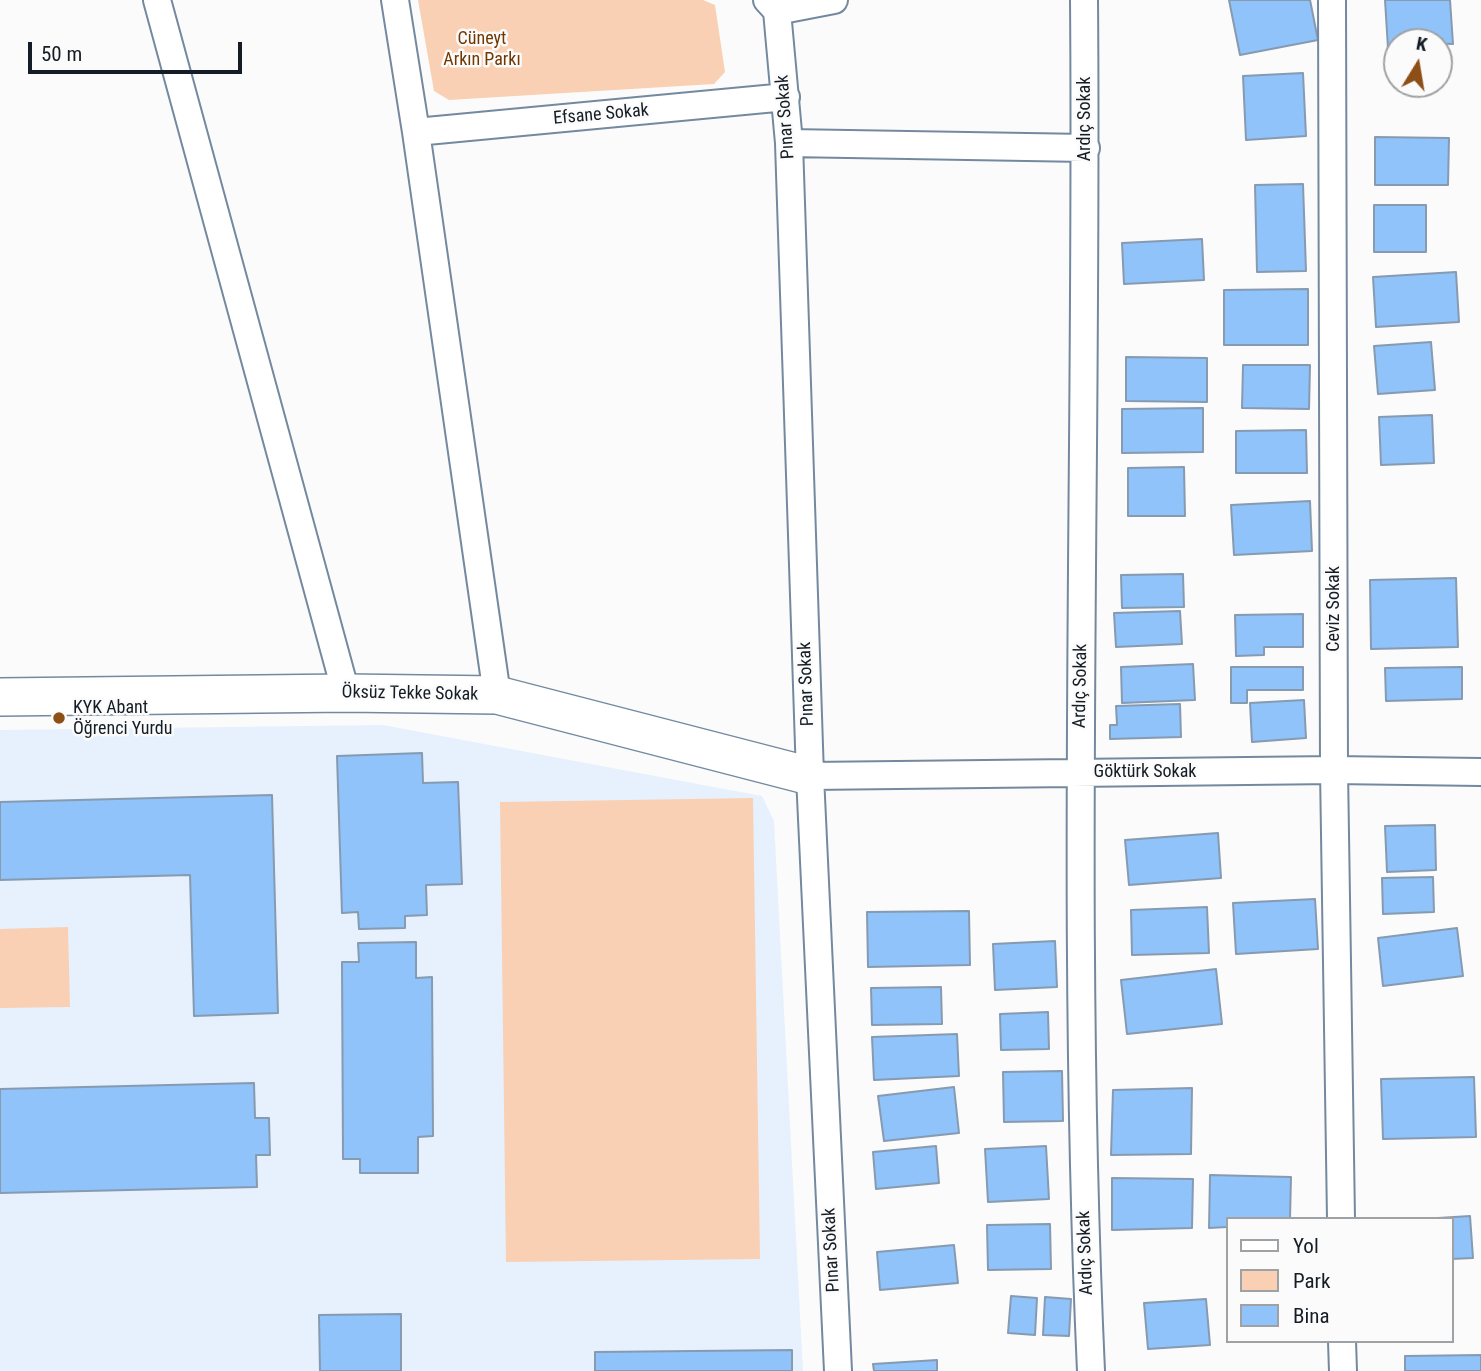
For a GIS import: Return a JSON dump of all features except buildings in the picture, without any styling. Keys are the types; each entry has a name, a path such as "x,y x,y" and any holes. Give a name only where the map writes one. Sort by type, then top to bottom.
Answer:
{"main road":[{"name":"Öksüz Tekke Sokak","path":"0,697 346,693 496,695 810,776"}],"street":[{"path":"157,0 346,693"},
{"path":"395,0 496,695"},
{"path":"772,6 834,0"},
{"name":"Ardıç Sokak","path":"1084,0 1086,148 1080,772 1084,1210 1091,1371"},
{"name":"Ceviz Sokak","path":"1332,0 1334,770 1341,1217"},
{"name":"Pınar Sokak","path":"772,6 786,97 789,143 810,776 838,1371"},
{"name":"Efsane Sokak","path":"416,132 786,97"},
{"path":"789,143 1086,148"},
{"name":"Göktürk Sokak","path":"810,776 1334,770 1481,772"},
{"path":"1342,1343 1343,1371"}],"shaded area":[{"path":"383,725 762,796 774,821 803,1371 0,1371 0,730"}],"green space":[{"name":"Cüneyt Arkın Parkı","path":"418,0 703,0 715,5 725,72 714,84 449,100 434,91"},
{"path":"753,798 760,1259 506,1262 500,802"},
{"path":"68,927 70,1007 0,1008 0,929"}],"place":[{"name":"KYK Abant Öğrenci Yurdu","path":"59,718"}]}
